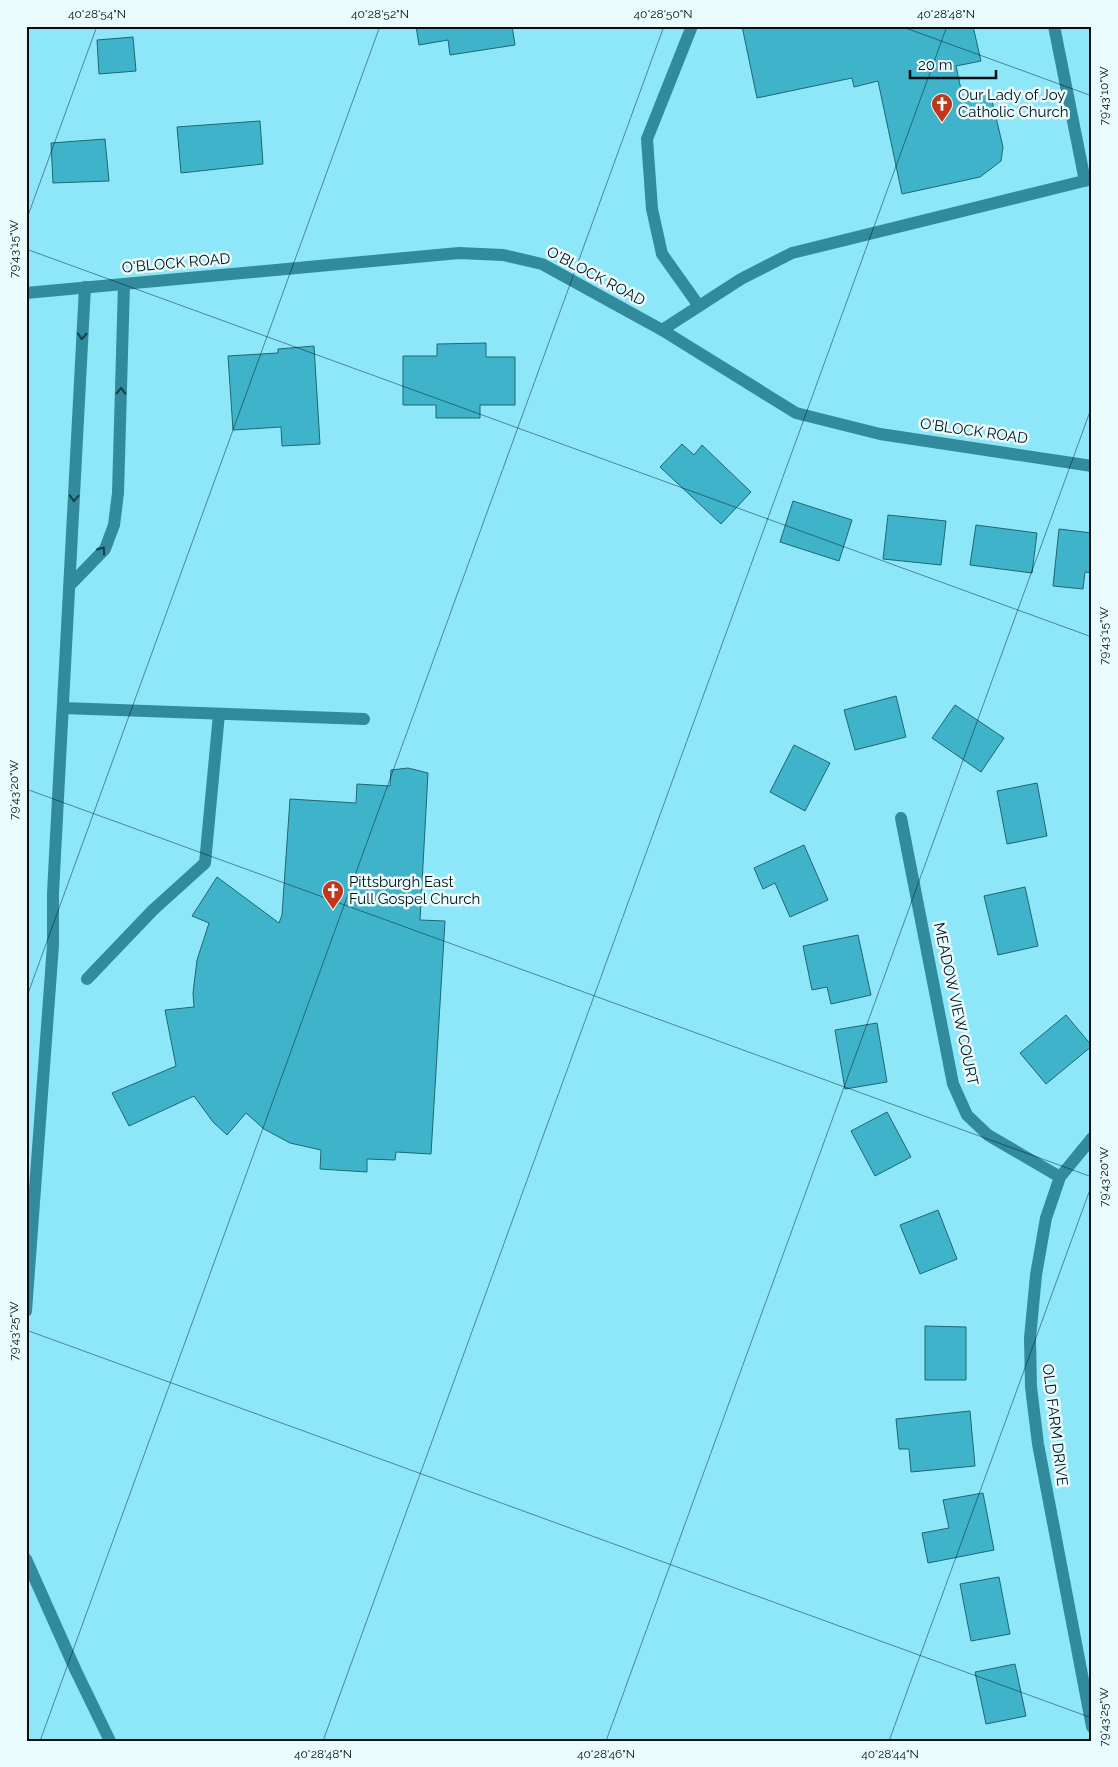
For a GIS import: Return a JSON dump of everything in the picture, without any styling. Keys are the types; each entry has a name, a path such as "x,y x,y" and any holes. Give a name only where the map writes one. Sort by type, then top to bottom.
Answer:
{"street":[{"path":"692,26 647,139 652,209 662,254 698,306"},
{"path":"662,330 740,279 792,253 1088,180 1054,26"},
{"name":"O'BLOCK ROAD","path":"26,293 459,253 503,255 542,264 662,330 796,413 880,434 1092,466"},
{"path":"69,586 104,549 114,525 118,493 124,284"},
{"path":"26,1311 52,954 52,916 84,287"},
{"path":"63,708 364,719"},
{"path":"87,979 152,910 205,863 219,714"},
{"name":"MEADOW VIEW COURT","path":"901,818 953,1084 967,1115 988,1135 1060,1178"},
{"name":"OLD FARM DRIVE","path":"1092,1138 1060,1178 1046,1218 1036,1275 1030,1338 1031,1387 1038,1444 1092,1727"},
{"path":"26,1559 76,1671 110,1741"}],"building":[{"path":"416,26 512,26 515,45 450,55 448,40 419,45"},
{"name":"Our Lady of Joy Catholic Church","path":"742,26 973,26 981,61 956,66 963,99 990,92 1003,147 1001,161 980,177 902,194 878,81 854,87 852,78 757,98"},
{"path":"133,37 136,71 99,74 97,40"},
{"path":"260,121 263,164 181,173 177,127"},
{"path":"105,139 109,181 53,183 51,143"},
{"path":"486,343 486,357 515,357 515,405 480,405 480,418 436,418 436,405 403,405 403,356 437,356 437,344"},
{"path":"314,346 320,444 282,446 281,427 233,430 228,356 278,353 278,349"},
{"path":"682,444 694,455 702,445 751,492 721,524 660,467"},
{"path":"793,501 852,520 839,561 780,542"},
{"path":"888,515 946,521 941,565 883,559"},
{"path":"976,525 1037,533 1032,573 970,565"},
{"path":"1059,529 1092,533 1092,573 1085,572 1083,589 1053,586"},
{"path":"896,696 906,737 855,750 844,710"},
{"path":"955,705 1004,738 981,772 932,738"},
{"path":"794,745 830,763 805,811 770,792"},
{"path":"408,768 428,773 420,920 445,921 431,1154 396,1152 395,1160 367,1159 367,1172 320,1169 321,1150 290,1143 264,1129 246,1113 227,1135 213,1122 194,1096 129,1126 112,1093 176,1066 165,1010 194,1007 193,993 197,960 209,923 192,916 217,877 279,923 282,915 290,799 356,803 357,784 390,786 391,770"},
{"path":"1037,783 1047,836 1007,844 997,791"},
{"path":"804,845 828,900 790,917 775,883 763,889 754,868"},
{"path":"1025,887 1038,946 998,955 984,896"},
{"path":"858,935 871,995 831,1004 827,987 812,990 803,946"},
{"path":"1066,1015 1092,1046 1046,1084 1020,1053"},
{"path":"877,1023 887,1082 845,1089 835,1030"},
{"path":"887,1112 911,1157 875,1176 851,1131"},
{"path":"938,1210 957,1259 920,1274 900,1225"},
{"path":"925,1326 966,1327 966,1380 925,1380"},
{"path":"970,1411 975,1466 911,1472 909,1449 899,1449 896,1419"},
{"path":"983,1493 994,1550 928,1563 922,1533 949,1528 943,1500"},
{"path":"999,1577 1010,1634 971,1641 960,1584"},
{"path":"1015,1664 1026,1716 986,1724 975,1672"}],"place":[{"name":"Our Lady of Joy Catholic Church","path":"942,123"},
{"name":"Pittsburgh East Full Gospel Church","path":"333,910"}]}
